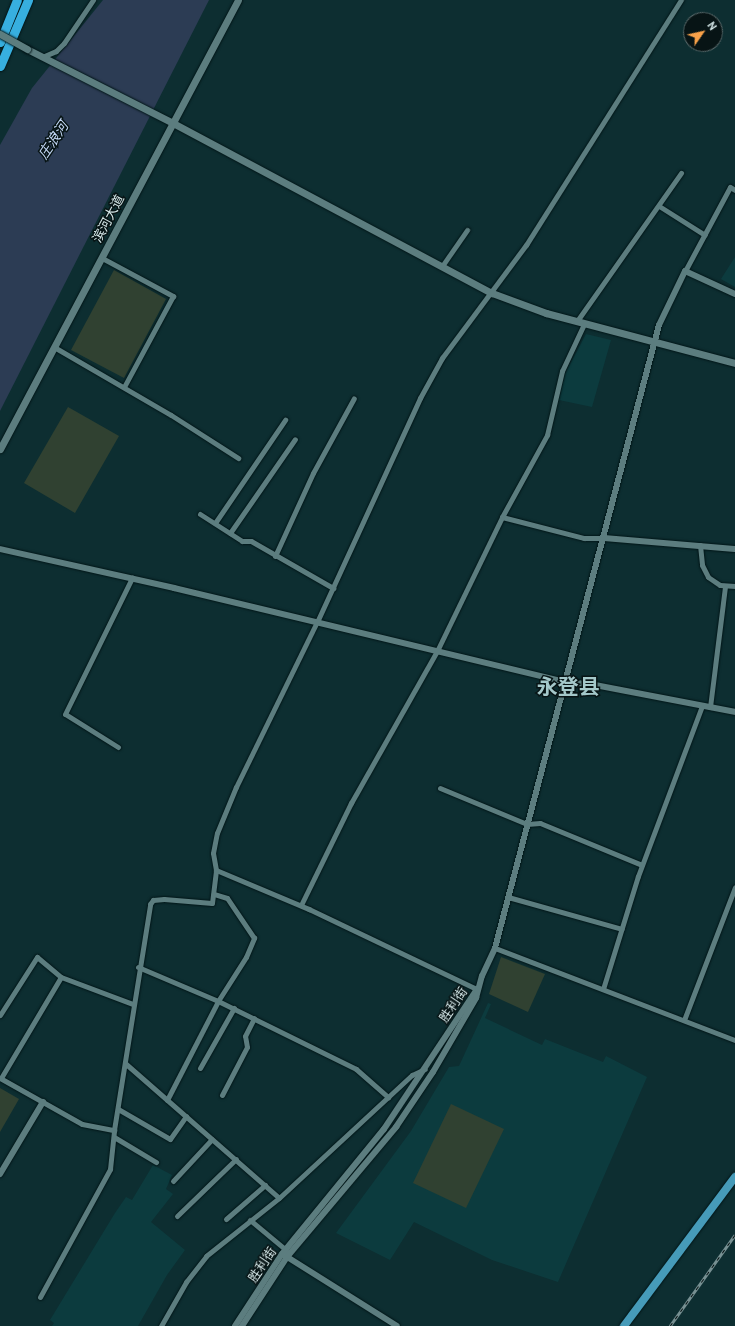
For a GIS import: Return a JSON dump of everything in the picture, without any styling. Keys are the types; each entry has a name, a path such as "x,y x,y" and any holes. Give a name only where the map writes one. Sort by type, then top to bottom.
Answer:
{"highway":[{"path":"0,42 17,0"},
{"path":"0,66 28,0"}],"main road":[{"name":"滨河大道","path":"0,450 238,0"},
{"path":"0,34 42,57 173,123 492,293 584,324 735,363"},
{"path":"624,1326 735,1177"}],"street":[{"path":"42,57 56,51 64,43 93,0"},
{"path":"40,1297 110,1169 114,1130 126,1064 138,967 144,928 150,904 154,900 212,903 216,870 213,853 217,833 236,787 317,622 424,391 442,358 492,293 526,245 681,0"},
{"path":"577,321 681,173"},
{"path":"216,870 301,905 477,989 495,948 659,326 730,187 735,190"},
{"path":"659,206 705,235"},
{"path":"442,266 467,230"},
{"path":"102,258 173,296 124,387"},
{"path":"686,271 735,294"},
{"path":"301,905 351,803 437,651 502,517 547,435 562,371 584,324"},
{"path":"54,347 124,387 238,458"},
{"path":"275,556 313,473 354,398"},
{"path":"215,523 285,420"},
{"path":"230,533 295,438"},
{"path":"200,514 242,542 250,541 333,588"},
{"path":"502,517 584,538 604,538 735,549"},
{"path":"700,545 706,574 712,581 725,586 735,586"},
{"path":"0,549 132,578 565,682 590,684 735,712"},
{"path":"118,747 65,714 132,578"},
{"path":"710,707 725,586"},
{"path":"603,989 642,865 702,706"},
{"path":"440,788 527,824 540,823 642,865"},
{"path":"684,1020 735,888"},
{"path":"167,1100 218,1000 246,957 254,938 227,898 214,894"},
{"path":"508,897 622,929"},
{"path":"495,948 735,1040"},
{"path":"0,1015 37,956 61,977 133,1004"},
{"path":"138,967 218,1000 356,1069 388,1097"},
{"path":"61,977 0,1078 82,1124 114,1130"},
{"name":"胜利街","path":"235,1326 285,1254 365,1155 427,1068 477,989"},
{"name":"胜利街","path":"242,1326 285,1254 396,1127 433,1072 476,998 477,989"},
{"path":"200,1068 234,1008"},
{"path":"222,1095 247,1047 245,1036 254,1018"},
{"path":"126,1064 279,1198"},
{"path":"161,1326 186,1282 206,1256 279,1198 412,1075 427,1068"},
{"path":"0,1174 43,1102"},
{"path":"118,1109 170,1139 186,1116"},
{"path":"114,1137 156,1162"},
{"path":"173,1181 212,1138"},
{"path":"177,1216 236,1159"},
{"path":"226,1219 265,1185"},
{"path":"250,1220 285,1254 397,1326"}],"shaded area":[{"path":"735,257 735,287 721,279"},
{"path":"586,334 611,340 592,407 559,400 565,374"},
{"path":"488,1003 491,1004 485,1018 542,1045 545,1039 603,1062 606,1056 647,1077 558,1282 492,1260 414,1222 390,1260 336,1233 411,1131 449,1067 459,1066"},
{"path":"153,1165 172,1175 166,1189 173,1194 151,1222 185,1250 167,1275 138,1326 52,1326 54,1323 50,1320 115,1213 126,1197 132,1200"}],"green space":[{"path":"114,270 166,299 124,378 71,350"},
{"path":"68,407 119,436 75,513 24,483"},
{"path":"501,957 545,974 528,1012 489,994"},
{"path":"0,1088 19,1099 0,1132"},
{"path":"451,1104 504,1129 466,1208 413,1183"}],"water":[{"name":"庄浪河","path":"103,0 209,0 0,411 0,145 32,88"}],"railway":[{"path":"670,1326 735,1235"}],"district":[{"name":"永登县","path":"568,687"}]}
